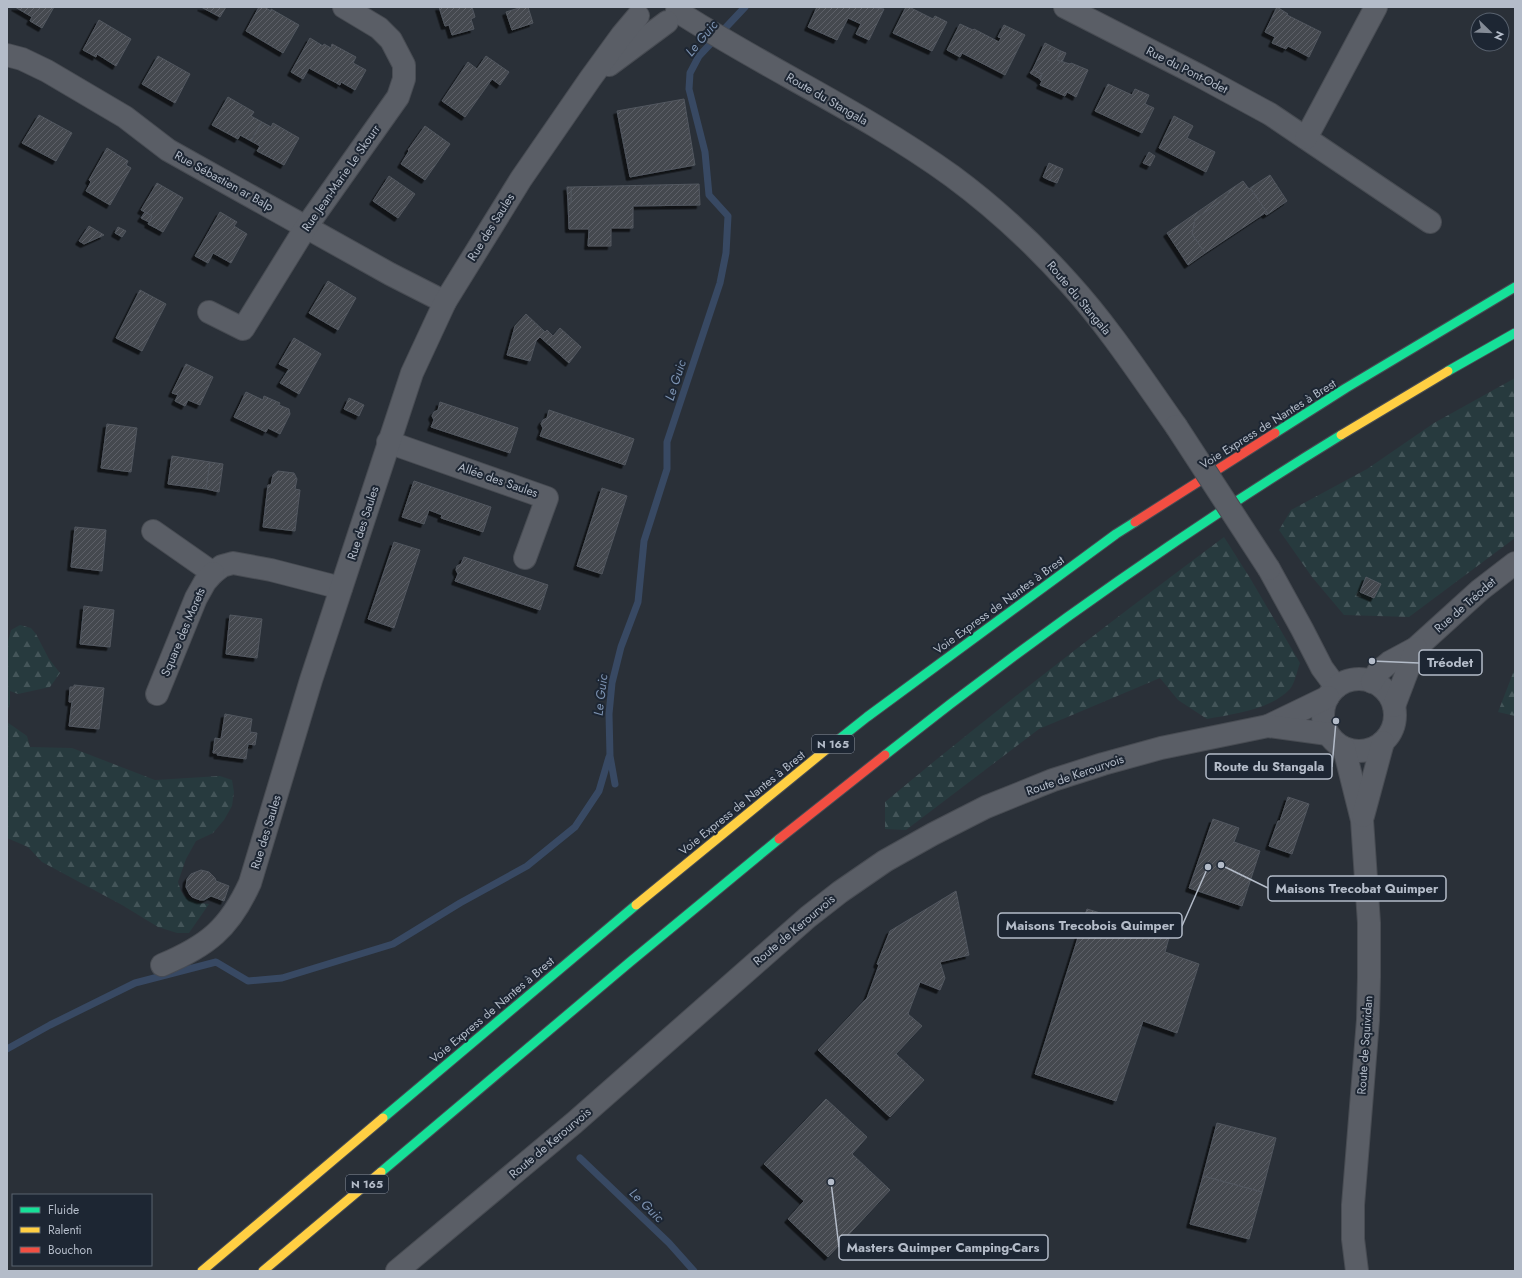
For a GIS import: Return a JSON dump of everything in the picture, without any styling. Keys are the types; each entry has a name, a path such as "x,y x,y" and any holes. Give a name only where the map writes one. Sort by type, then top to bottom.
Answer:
{"highway":[{"name":"Voie Express de Nantes à Brest","path":"202,1271 649,894 867,717 1116,534 1346,388 1515,287"},
{"name":"N 165","path":"263,1271 676,923 908,737 1013,656 1148,560 1305,458 1425,383 1515,333"}],"street":[{"name":"Rue Jean-Marie Le Skourr","path":"209,312 243,329 306,227 398,97 404,79 404,65 391,40 379,28 344,7"},
{"name":"Rue du Pont-Odet","path":"1065,7 1200,76 1270,114 1430,222"},
{"path":"1306,138 1376,7"},
{"name":"Route du Stangala","path":"637,11 648,24 655,25 673,15 711,33 883,131 952,176 986,203 1018,232 1069,283 1095,314 1176,426 1269,569 1322,668 1332,692"},
{"name":"Rue des Saules","path":"162,965 186,955 208,941 228,920 241,902 250,883 263,844 309,688 388,442 412,373 445,302 522,179 590,79 622,36 637,11"},
{"name":"Rue des Saules","path":"590,79 673,15"},
{"name":"Rue Sébastien ar Balp","path":"7,55 22,59 47,71 125,117 168,150 390,274 445,302"},
{"name":"Allée des Saules","path":"388,442 547,498 525,558"},
{"path":"153,531 213,573"},
{"name":"Rue de Tréodet","path":"1372,682 1378,672 1390,662 1416,648 1480,590 1515,563"},
{"name":"Square des Morets","path":"157,694 196,598 205,582 222,566 233,564 272,570 341,588"},
{"name":"Rue de Tréodet","path":"1394,706 1416,648"},
{"path":"1357,679 1372,682 1382,687 1389,695 1394,706 1394,725 1390,734 1378,746 1365,751 1344,748 1335,742 1328,734 1324,725 1324,706 1332,692 1343,683 1357,679"},
{"name":"Route de Kerourvois","path":"397,1271 574,1123 808,917 840,892 886,861 933,834 986,807 1053,780 1161,748 1268,726 1332,692"},
{"name":"Route de Kerourvois","path":"1268,726 1328,734"},
{"name":"Route de Squividan","path":"1362,820 1383,742"},
{"name":"Route de Squividan","path":"1344,748 1362,820 1369,923 1369,977 1366,1056 1359,1119 1353,1205 1353,1239 1357,1271"}],"green space":[{"path":"1515,378 1515,538 1409,617 1344,615 1312,577 1279,530 1291,510 1367,469 1434,423"},
{"path":"1224,537 1300,663 1292,686 1282,696 1272,702 1251,710 1207,719 1178,700 1160,678 1039,729 906,830 885,829 885,802 1053,667"},
{"path":"20,625 31,628 36,634 49,659 60,673 50,687 18,694 10,691 10,704 7,713 7,645 11,630"},
{"path":"1515,668 1515,716 1498,712"},
{"path":"7,722 27,736 30,747 72,748 155,780 220,776 232,780 234,792 232,806 224,820 213,833 196,841 186,859 178,882 184,896 199,903 209,904 189,933 177,933 158,927 122,905 42,862 28,847 7,838"}],"building":[{"path":"15,7 54,7 42,28 30,21 32,17"},
{"path":"201,7 226,7 220,17"},
{"path":"259,7 264,7 271,11 271,9 299,25 283,53 246,31"},
{"path":"439,7 472,7 475,17 471,19 474,29 452,35 449,25 445,26"},
{"path":"522,7 528,7 533,23 512,30 506,12"},
{"path":"817,7 870,7 884,9 869,40 856,34 861,24 848,18 837,40 808,27"},
{"path":"906,7 909,7 933,19 935,16 947,22 932,51 893,33"},
{"path":"1277,7 1288,14 1287,15 1321,32 1309,57 1288,46 1286,49 1272,43 1275,37 1265,32"},
{"path":"99,20 131,39 116,66 97,54 96,57 83,50"},
{"path":"960,24 973,30 974,29 999,42 1001,38 998,37 1004,25 1025,35 1005,75 962,53 960,57 947,50"},
{"path":"310,38 323,46 324,44 331,48 332,44 356,57 353,63 366,70 355,90 341,82 340,85 309,68 303,79 291,72"},
{"path":"1045,43 1061,51 1057,60 1071,63 1088,70 1076,97 1067,92 1065,96 1040,85 1042,81 1040,80 1042,74 1033,69"},
{"path":"1061,51 1066,53 1062,62 1057,60"},
{"path":"158,56 190,74 175,103 142,84"},
{"path":"486,56 509,72 500,85 492,79 465,117 442,101 468,62 477,69"},
{"path":"1033,69 1042,74 1040,79 1030,73"},
{"path":"1108,84 1132,95 1135,89 1149,95 1145,104 1154,108 1142,133 1095,111"},
{"path":"228,97 254,112 251,116 262,122 251,141 240,135 238,139 212,125"},
{"path":"684,99 695,165 630,177 617,111"},
{"path":"39,115 72,133 56,161 22,143"},
{"path":"1174,116 1193,126 1187,138 1215,152 1206,172 1159,148"},
{"path":"262,122 271,127 273,123 299,138 284,165 257,151 260,146 251,141"},
{"path":"425,126 450,144 425,180 401,164 409,151 408,150"},
{"path":"107,148 128,161 126,165 131,168 110,205 86,191 91,182 89,180"},
{"path":"1149,152 1155,156 1150,166 1143,163"},
{"path":"1049,163 1056,166 1049,180 1043,177"},
{"path":"1056,166 1063,169 1057,183 1049,180"},
{"path":"1270,175 1287,201 1268,214 1251,189 1253,186"},
{"path":"389,176 415,194 398,218 373,201"},
{"path":"1243,181 1249,189 1253,186 1251,189 1268,214 1266,215 1265,213 1205,253 1192,234 1195,219 1226,197 1231,189"},
{"path":"157,183 183,198 163,232 148,224 152,216 141,210"},
{"path":"699,184 700,205 633,206 633,228 611,228 611,246 588,246 589,229 569,229 568,203 571,203 571,187"},
{"path":"567,187 571,187 571,203 568,203"},
{"path":"1231,189 1226,197 1195,219 1192,234 1205,253 1188,265 1167,233"},
{"path":"145,212 152,216 149,222 141,218"},
{"path":"220,212 237,222 234,226 247,234 231,263 213,253 208,263 195,256"},
{"path":"89,226 104,235 84,244 79,241"},
{"path":"118,227 126,231 122,237 115,233"},
{"path":"328,281 356,298 338,330 309,313"},
{"path":"140,290 166,304 142,351 116,338"},
{"path":"526,314 545,332 547,330 553,336 560,328 581,347 569,363 540,337 536,341 530,361 507,355 515,326"},
{"path":"294,338 321,354 299,394 280,383 289,369 279,364"},
{"path":"186,364 213,377 200,405 188,400 185,406 175,401 178,395 172,393"},
{"path":"246,392 263,400 264,396 289,409 290,414 280,434 268,428 266,432 234,417"},
{"path":"349,398 364,405 359,416 344,409"},
{"path":"440,402 518,428 510,453 431,427 434,420 432,416 434,412 438,410"},
{"path":"549,410 634,439 625,465 540,436 543,428 541,424 543,420 547,418"},
{"path":"107,424 137,428 131,472 101,468"},
{"path":"172,456 210,462 206,489 168,484"},
{"path":"210,462 223,464 219,492 206,489"},
{"path":"278,471 294,473 297,479 295,489 300,490 295,531 263,527 268,485 271,485 273,475"},
{"path":"414,481 491,507 483,532 441,518 442,515 429,510 424,524 402,517"},
{"path":"602,488 627,496 602,574 577,566"},
{"path":"75,527 106,530 102,571 71,567"},
{"path":"394,542 420,550 394,628 368,619"},
{"path":"464,557 548,585 540,610 455,581 458,574 456,570 457,566 461,564"},
{"path":"1366,577 1381,584 1374,598 1360,592"},
{"path":"84,606 114,610 110,647 80,644"},
{"path":"230,615 262,619 257,658 226,654"},
{"path":"74,685 104,688 99,729 69,726 72,702 69,702 70,687 74,687"},
{"path":"225,714 252,719 250,732 257,733 255,745 248,744 246,759 217,755 218,753 213,753 215,738 221,739"},
{"path":"1288,797 1309,804 1292,854 1269,846 1278,821 1280,821"},
{"path":"1213,819 1239,828 1234,842 1260,851 1242,906 1189,888"},
{"path":"201,870 209,872 216,881 229,886 224,901 211,896 204,900 200,900 190,895 186,887 187,879 191,874"},
{"path":"956,891 969,955 940,962 945,978 940,990 920,982 908,1014 922,1026 896,1054 924,1080 890,1117 818,1050 867,998 879,965 877,964 890,931"},
{"path":"1087,909 1170,934 1165,952 1199,964 1177,1033 1143,1021 1116,1101 1035,1074"},
{"path":"826,1099 867,1137 852,1154 890,1190 828,1257 788,1219 804,1201 764,1164"},
{"path":"1217,1123 1276,1138 1262,1192 1203,1176"},
{"path":"1203,1176 1262,1192 1249,1239 1190,1224"}],"waterway":[{"name":"Le Guic","path":"615,784 610,756 609,714 612,683 621,647 638,602 644,541 667,469 667,442 720,283 726,253 728,216 709,195 705,152 689,89 690,73 699,56 745,7"},
{"path":"7,1049 50,1025 135,983 216,962 248,981 282,978 393,944 460,903 527,866 575,827 599,791 609,757"},
{"name":"Le Guic","path":"580,1158 669,1243 694,1271"}],"traffic: fast":[{"path":"1275,433 1346,388 1515,287"},
{"path":"1448,371 1515,333"},
{"path":"885,755 1052,628 1108,588 1166,548 1341,435"},
{"path":"833,744 867,717 1116,534 1135,522"},
{"path":"381,1172 630,962 779,839"},
{"path":"383,1118 636,905"}],"traffic: slow":[{"path":"1341,435 1448,371"},
{"path":"636,905 833,744"},
{"path":"202,1271 383,1118"},
{"path":"263,1271 381,1172"}],"traffic: jam":[{"path":"1135,522 1275,433"},
{"path":"779,839 885,755"}],"place":[{"name":"Tréodet","path":"1372,661"},
{"name":"Route du Stangala","path":"1336,721"},
{"name":"Maisons Trecobat Quimper","path":"1221,865"},
{"name":"Maisons Trecobois Quimper","path":"1208,867"},
{"name":"Masters Quimper Camping-Cars","path":"831,1182"}]}
